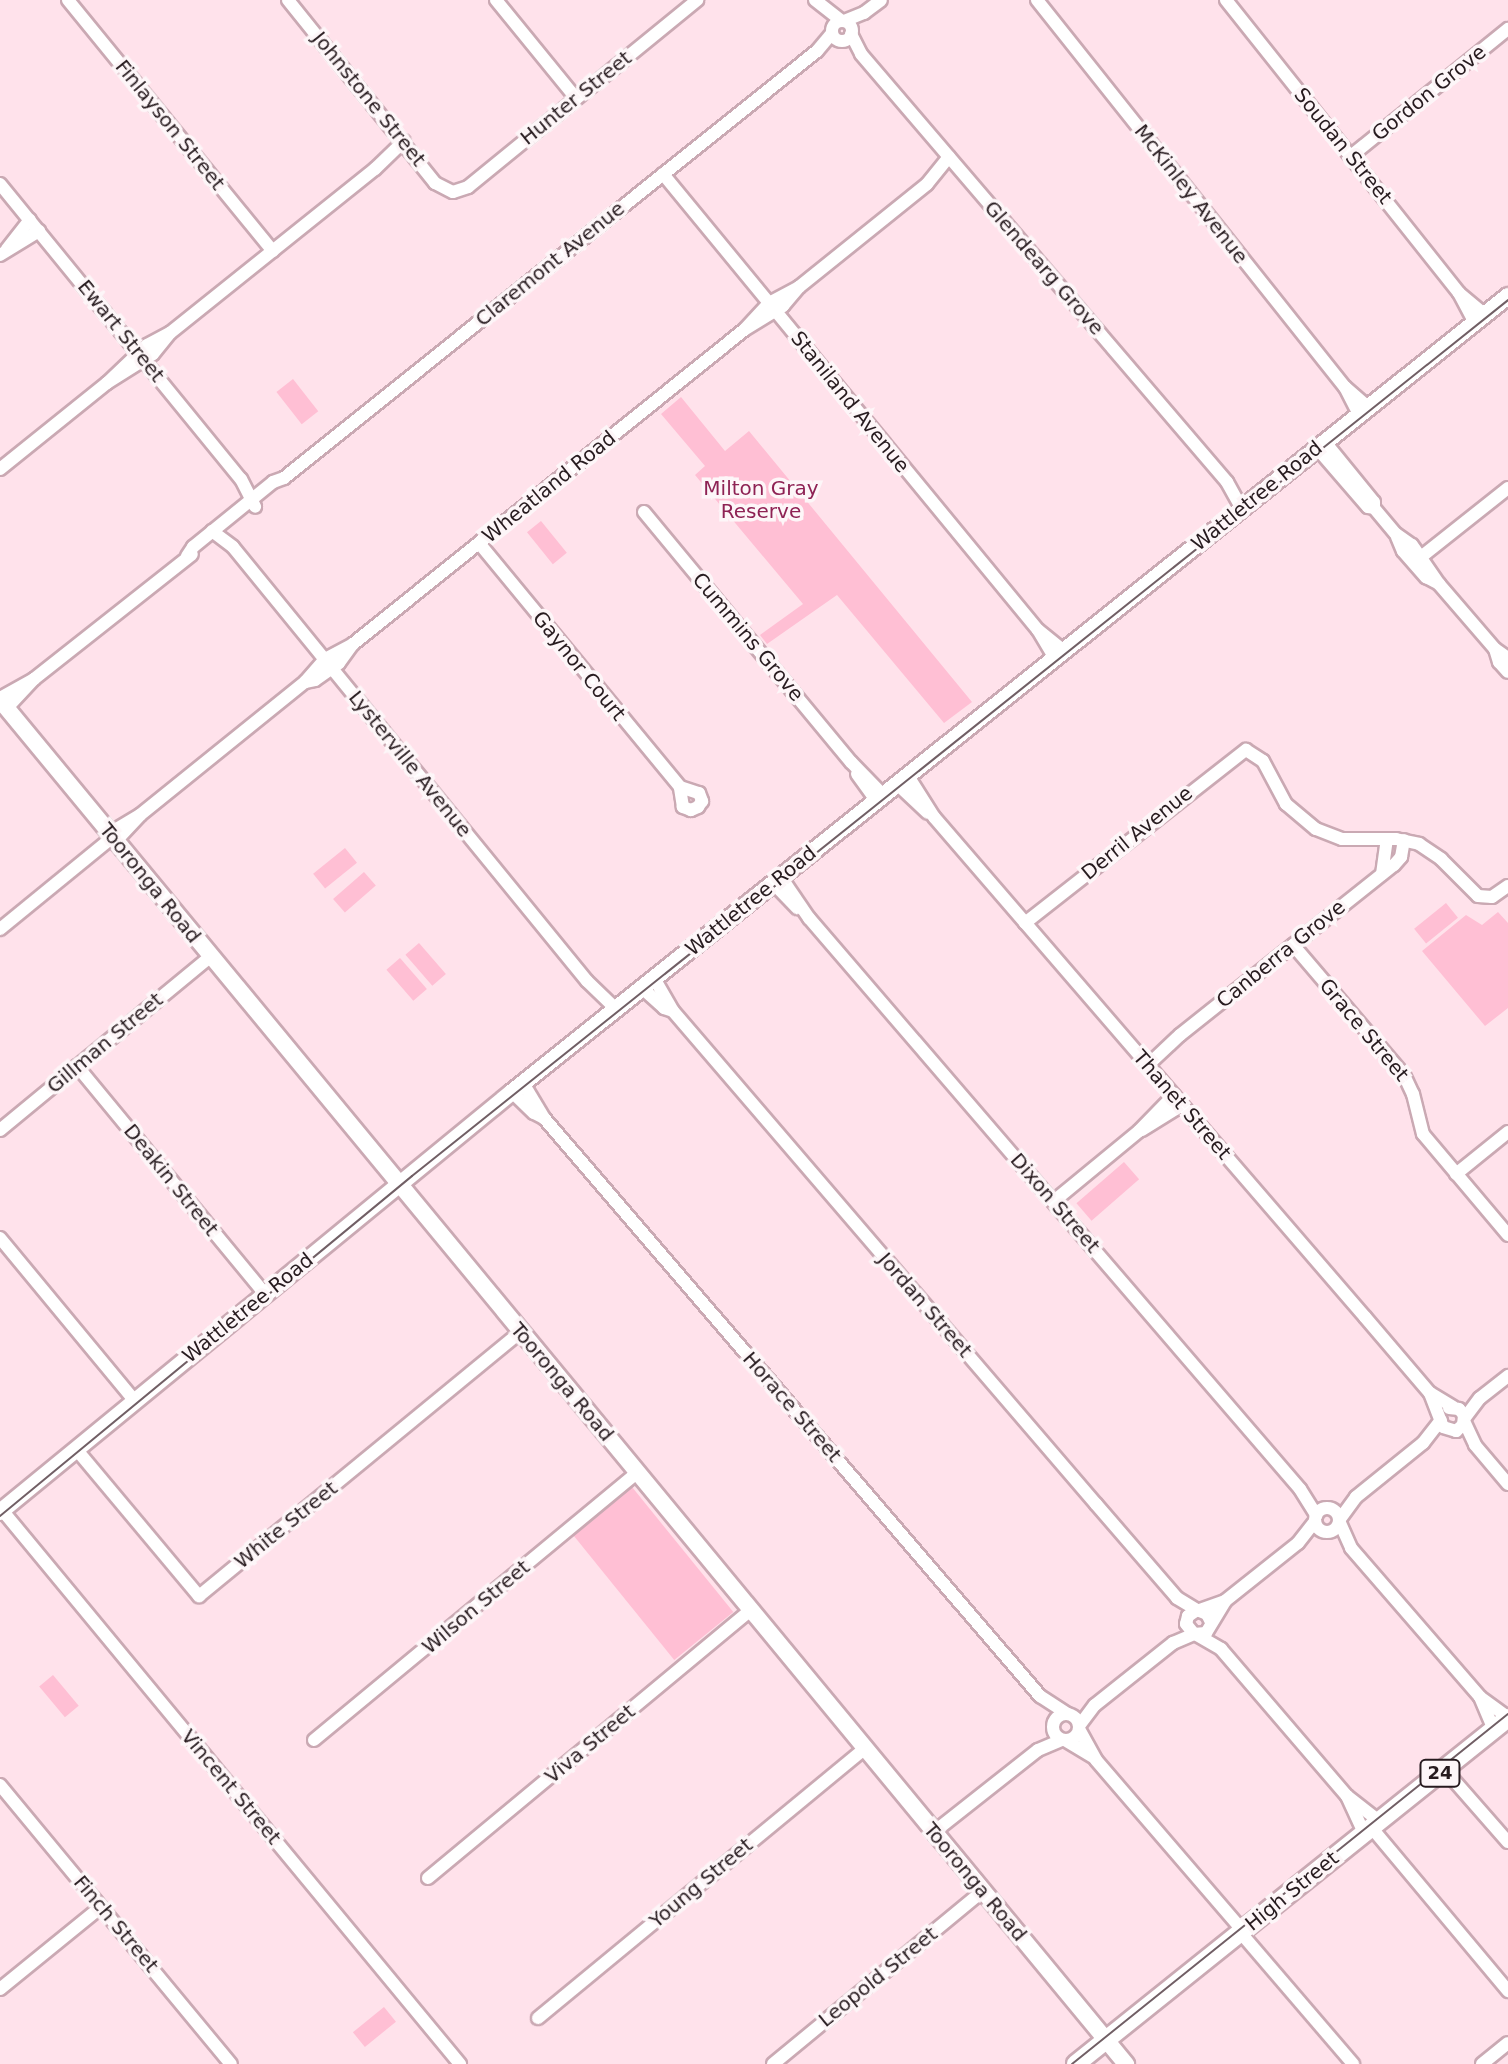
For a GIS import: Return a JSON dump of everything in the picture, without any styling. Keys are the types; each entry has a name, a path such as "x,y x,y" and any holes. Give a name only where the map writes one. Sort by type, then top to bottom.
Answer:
{"main road":[{"name":"Wattletree Road","path":"1,1511 518,1087 1508,296"},
{"name":"Tooronga Road","path":"2,702 1126,2064"},
{"name":"High Street","path":"1076,2064 1503,1722"}],"street":[{"name":"Finlayson Street","path":"68,0 273,251"},
{"name":"Johnstone Street","path":"288,0 435,183 453,192"},
{"path":"496,0 576,98"},
{"name":"Hunter Street","path":"453,192 468,187 697,0"},
{"path":"842,32 881,0"},
{"name":"McKinley Avenue","path":"1037,0 1364,411"},
{"name":"Soudan Street","path":"1226,0 1480,319"},
{"name":"Glendearg Grove","path":"817,3 1246,506"},
{"name":"Gordon Grove","path":"1351,156 1508,29"},
{"name":"Claremont Avenue","path":"2,702 842,32"},
{"path":"0,469 406,144"},
{"name":"Wheatland Road","path":"0,929 953,162"},
{"name":"Staniland Avenue","path":"663,174 1059,655"},
{"name":"Ewart Street","path":"0,184 258,500"},
{"path":"4,252 13,237 30,220"},
{"path":"4,252 39,231"},
{"path":"1321,445 1368,507 1374,508 1421,557 1439,584 1507,667"},
{"path":"1421,557 1508,488"},
{"name":"Cummins Grove","path":"644,512 880,798"},
{"name":"Lysterville Avenue","path":"226,525 233,547"},
{"name":"Lysterville Avenue","path":"215,534 233,547 613,1012"},
{"path":"1396,534 1403,551 1426,577 1439,584"},
{"name":"Gaynor Court","path":"479,543 680,787"},
{"name":"Derril Avenue","path":"1025,923 1238,753 1252,752 1263,761 1286,804 1316,829 1342,839 1387,839"},
{"name":"Thanet Street","path":"902,780 1430,1393 1459,1414"},
{"path":"1382,874 1387,839 1404,840 1436,854 1472,893 1483,898 1494,896 1508,886"},
{"name":"Canberra Grove","path":"1145,1062 1397,862 1404,840"},
{"name":"Dixon Street","path":"777,880 1322,1513"},
{"name":"Grace Street","path":"1293,945 1404,1075 1413,1094 1423,1134 1508,1235"},
{"name":"Gillman Street","path":"0,1130 211,956"},
{"name":"Jordan Street","path":"648,983 664,1008 673,1011 1177,1598 1198,1610 1210,1623"},
{"name":"Deakin Street","path":"77,1066 265,1294"},
{"name":"Horace Street","path":"518,1087 534,1113 544,1118 1040,1696 1053,1726"},
{"path":"1054,1201 1178,1100"},
{"path":"1456,1174 1508,1132"},
{"path":"0,1238 135,1401"},
{"name":"White Street","path":"76,1449 199,1596 520,1332"},
{"path":"1459,1414 1508,1376"},
{"name":"Thanet Street","path":"1430,1393 1446,1425"},
{"path":"1446,1425 1445,1410 1459,1414 1475,1445 1508,1484"},
{"path":"1446,1425 1460,1428 1459,1414"},
{"path":"1191,1628 1206,1633 1225,1601 1298,1543 1322,1513 1356,1497 1446,1425"},
{"path":"1446,1425 1475,1445"},
{"name":"Wilson Street","path":"314,1740 637,1473"},
{"path":"1298,1543 1326,1532 1340,1521 1356,1497"},
{"name":"Vincent Street","path":"1,1511 460,2064"},
{"path":"1322,1513 1340,1521 1351,1548"},
{"path":"1322,1513 1326,1532 1351,1548 1503,1722"},
{"name":"Jordan Street","path":"1177,1598 1179,1611 1191,1628"},
{"path":"934,1832 1038,1750 1074,1737 1095,1705 1191,1628 1198,1610 1225,1601"},
{"name":"Viva Street","path":"428,1878 751,1610"},
{"path":"1210,1623 1221,1649"},
{"path":"1191,1628 1221,1649 1508,1991"},
{"name":"Horace Street","path":"1040,1696 1069,1714"},
{"path":"1480,1697 1503,1722"},
{"path":"1038,1750 1059,1716 1095,1705"},
{"path":"1069,1714 1093,1757 1353,2064"},
{"path":"1053,1726 1063,1740 1093,1757"},
{"name":"Young Street","path":"538,2018 865,1748"},
{"path":"1444,1769 1508,1842"},
{"name":"Finch Street","path":"0,1785 231,2064"},
{"path":"1347,1796 1372,1827"},
{"name":"Leopold Street","path":"773,2064 983,1891"},
{"path":"0,1989 101,1907"},
{"path":"1482,2064 1508,2043"}],"green space":[{"path":"293,379 318,411 302,424 276,392"},
{"name":"Milton Gray Reserve","path":"681,397 725,451 749,431 972,702 944,723 837,595 767,644 760,635 803,604 695,475 705,466 661,414"},
{"path":"541,521 567,553 553,564 527,532"},
{"path":"345,848 357,863 325,889 313,874"},
{"path":"364,872 376,886 345,912 333,899"},
{"path":"1446,903 1458,918 1426,944 1414,929"},
{"path":"1498,912 1508,923 1508,1008 1485,1026 1422,951 1466,915 1482,925"},
{"path":"419,943 446,974 432,986 405,955"},
{"path":"400,958 427,989 413,1001 386,970"},
{"path":"1124,1162 1139,1179 1092,1221 1076,1203"},
{"path":"632,1487 733,1612 674,1660 573,1535"},
{"path":"53,1675 79,1706 65,1717 39,1687"},
{"path":"384,2007 396,2022 365,2047 353,2032"}],"tram line":[{"path":"0,1516 412,1176 1508,300"},
{"path":"1072,2064 1508,1714"}]}
